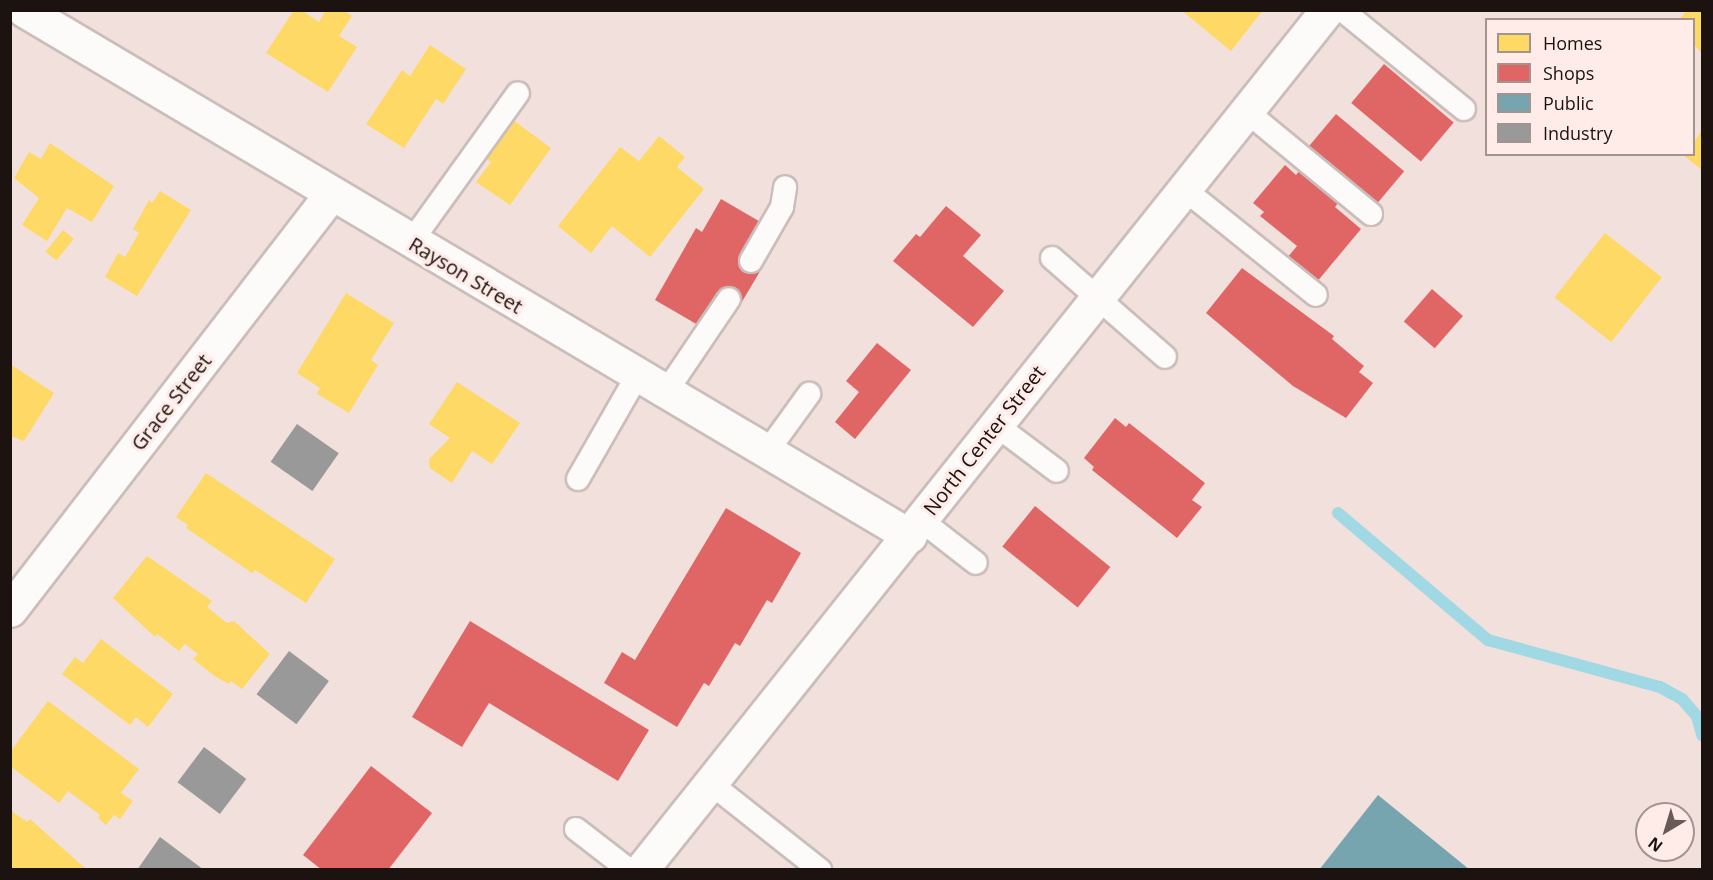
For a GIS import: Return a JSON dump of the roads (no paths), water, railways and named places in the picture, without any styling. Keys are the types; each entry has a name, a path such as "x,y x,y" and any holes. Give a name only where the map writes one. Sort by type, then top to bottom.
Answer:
{"street":[{"name":"Rayson Street","path":"24,10 767,452 916,529"},
{"name":"North Center Street","path":"641,870 709,782 916,529 996,424 1327,10"},
{"name":"Grace Street","path":"10,610 331,194"}],"lane":[{"path":"1342,10 1464,109"},
{"path":"411,242 518,93"},
{"path":"1246,111 1371,214"},
{"path":"751,261 782,207 785,188"},
{"path":"1184,189 1316,295"},
{"path":"1052,258 1095,299 1165,357"},
{"path":"666,392 729,299"},
{"path":"578,479 637,376"},
{"path":"767,452 809,394"},
{"path":"996,424 1057,471"},
{"path":"916,529 975,563"},
{"path":"709,782 820,870"},
{"path":"576,829 629,870"}],"waterway":[{"path":"1338,513 1488,640 1660,687 1682,699 1697,716 1702,735"}]}
